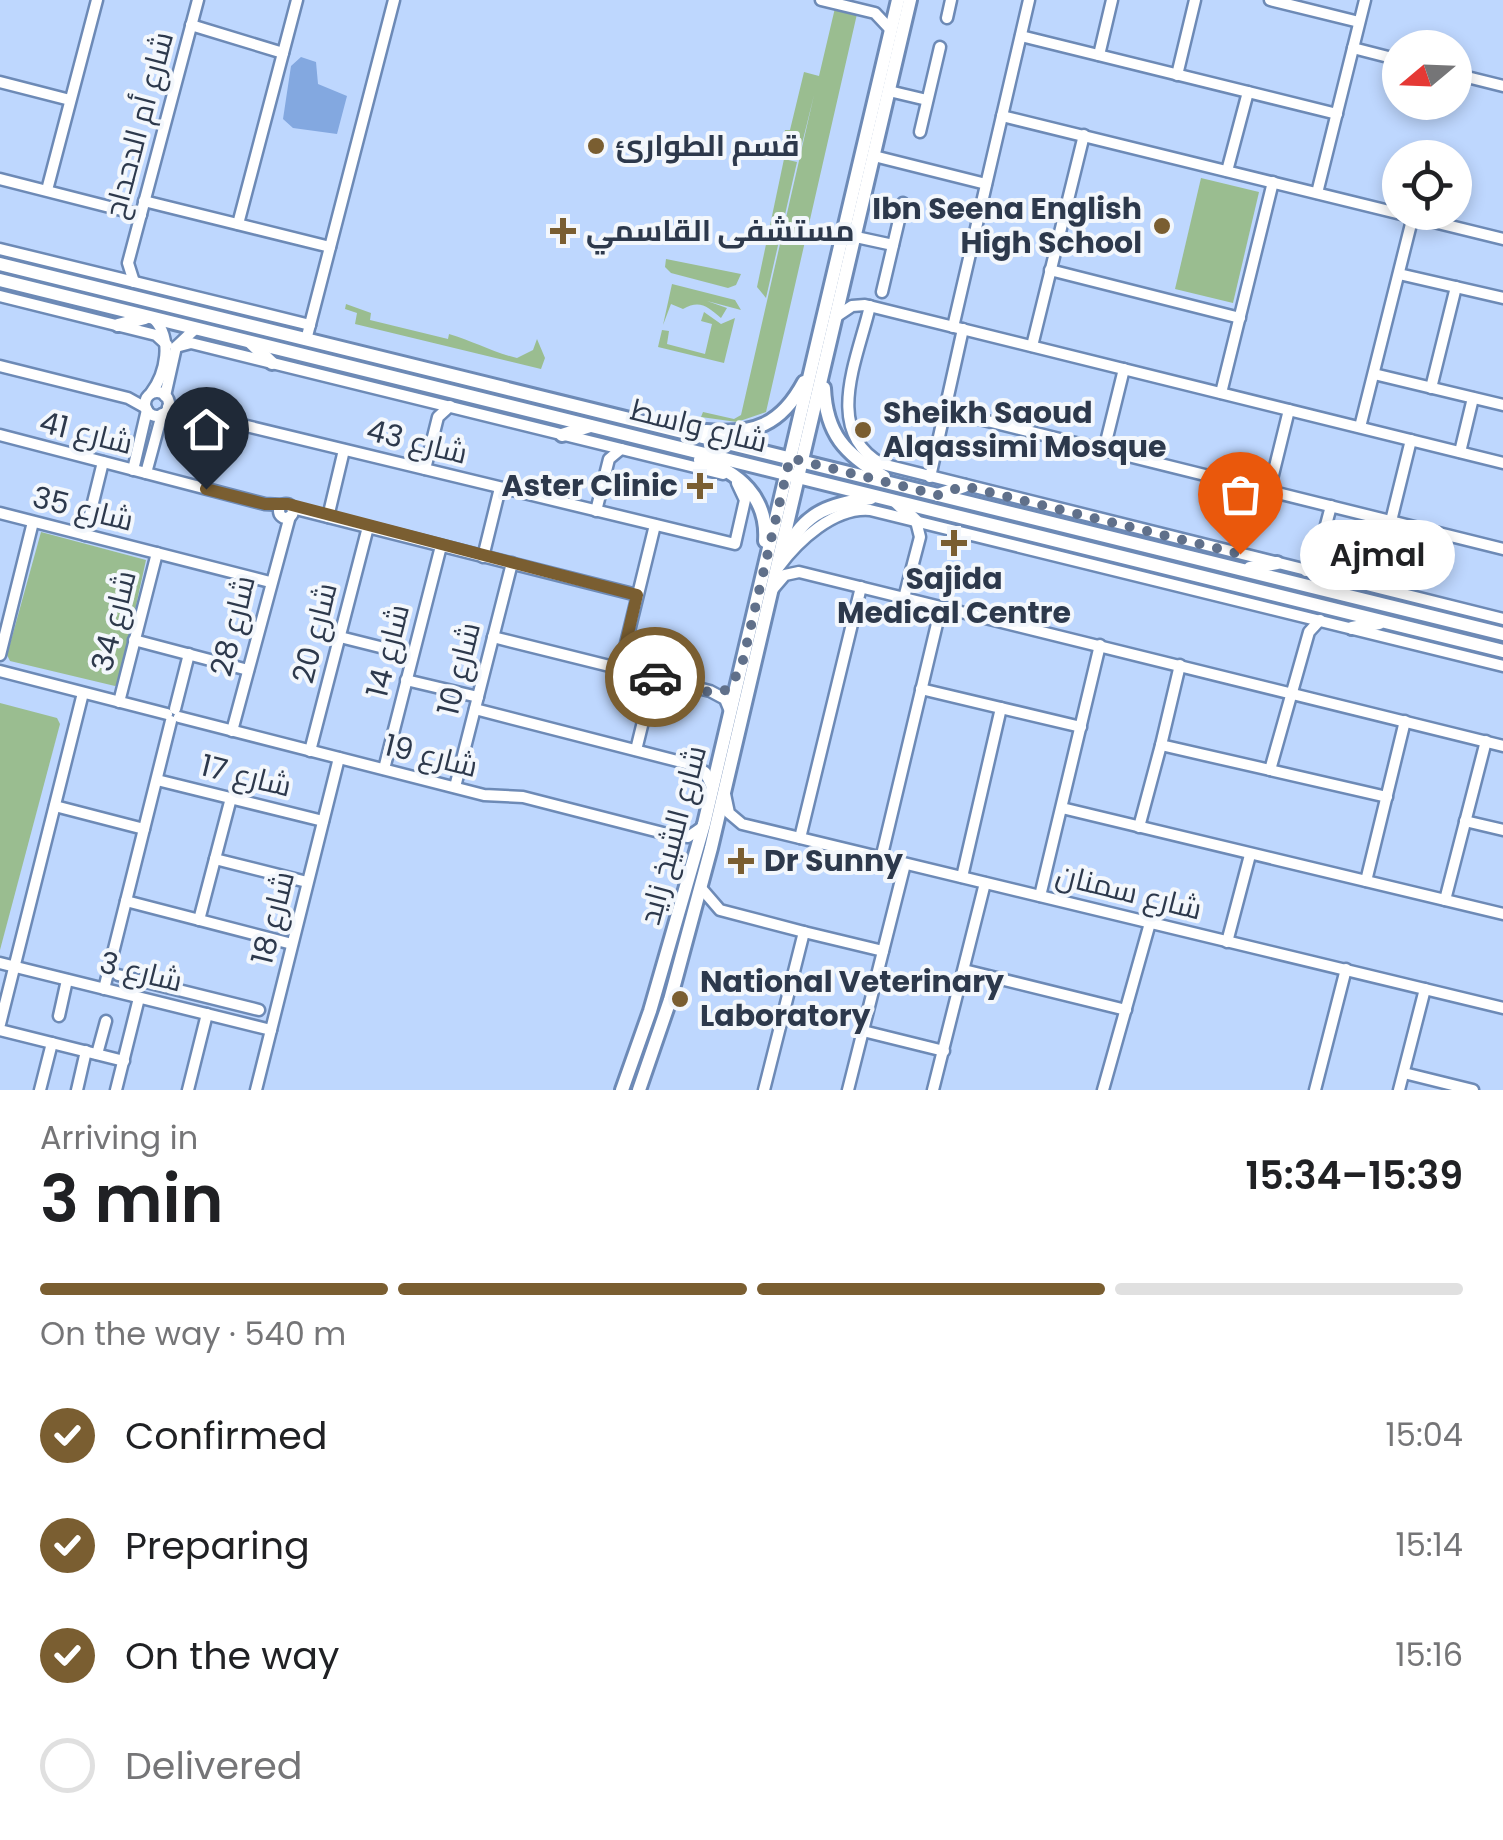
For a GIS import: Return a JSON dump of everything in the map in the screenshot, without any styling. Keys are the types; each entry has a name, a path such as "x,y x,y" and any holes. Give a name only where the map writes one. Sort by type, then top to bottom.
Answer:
{"main road":[{"path":"686,433 747,432 771,423 818,370 847,274 889,92 906,17 902,1"},
{"path":"793,475 891,30 902,1"},
{"name":"شارع واسط","path":"0,264 1503,634"},
{"path":"88,271 104,290"},
{"name":"شارع واسط","path":"0,280 1503,650"},
{"path":"118,326 151,318"},
{"path":"250,342 272,363"},
{"path":"818,370 828,423 840,446 899,486"},
{"path":"562,434 592,426"},
{"path":"676,446 750,489 764,518 763,576"},
{"name":"شارع الشيخ زايد","path":"622,1090 704,824 718,791 777,569 793,475"},
{"name":"شارع الشيخ زايد","path":"645,1086 711,848 722,751 763,576 793,475"},
{"path":"938,495 964,486"},
{"path":"777,569 796,532 811,515 832,506 887,499 916,521"},
{"path":"1242,570 1278,564"},
{"path":"1206,578 1207,569 1261,582 1285,580"},
{"path":"1288,598 1304,616"},
{"path":"1358,615 1374,611 1423,623 1426,615"},
{"path":"1352,628 1386,622"}],"street":[{"path":"47,190 97,0"},
{"name":"شارع أم الدحداح","path":"134,282 128,263 198,0"},
{"path":"238,224 297,0"},
{"path":"306,340 394,0"},
{"path":"821,0 875,13 891,30"},
{"path":"947,18 952,0"},
{"path":"930,477 986,184 1029,0"},
{"path":"1099,55 1112,0"},
{"path":"1177,74 1195,0"},
{"path":"1270,0 1359,22"},
{"path":"1317,193 1365,0"},
{"path":"875,13 902,1"},
{"path":"191,25 283,53"},
{"path":"1021,36 1336,114"},
{"path":"920,132 940,47"},
{"path":"1353,48 1382,55"},
{"path":"1472,78 1503,86"},
{"path":"0,82 70,100"},
{"path":"889,92 927,100"},
{"path":"1228,171 1248,92"},
{"path":"1002,116 1382,209"},
{"path":"1032,346 1084,136"},
{"path":"874,156 986,184"},
{"path":"0,179 141,215"},
{"path":"1221,393 1273,182"},
{"path":"144,201 330,247"},
{"path":"882,292 903,203"},
{"path":"1360,428 1410,230"},
{"path":"1470,230 1503,238"},
{"path":"856,236 893,245"},
{"path":"0,249 310,326"},
{"name":"شارع أم الدحداح","path":"112,276 128,263"},
{"path":"1050,270 1240,318"},
{"path":"847,274 853,294 867,305"},
{"path":"1399,274 1502,294"},
{"path":"1431,388 1456,287"},
{"path":"0,296 158,336 171,346 191,343 732,476"},
{"path":"867,305 846,413 847,424 874,460 964,486 1503,619"},
{"path":"836,317 852,306 867,305 1503,463"},
{"path":"146,474 165,405 171,346 151,318"},
{"path":"133,470 150,394 171,346 196,328"},
{"path":"0,366 128,398 146,409 165,405"},
{"path":"1104,450 1124,369"},
{"path":"1374,374 1503,405"},
{"path":"128,398 150,394 165,405"},
{"path":"1460,452 1473,398"},
{"path":"432,402 438,417"},
{"name":"شارع 43","path":"165,405 736,544 745,500 732,476"},
{"path":"425,469 438,417 450,406"},
{"path":"944,410 1503,548"},
{"path":"1270,491 1289,410"},
{"name":"شارع 41","path":"4,438 286,512 328,516"},
{"path":"1391,521 1411,440"},
{"path":"596,511 609,459 604,444"},
{"path":"609,459 621,448"},
{"path":"344,450 328,516 637,595"},
{"path":"85,535 103,462"},
{"path":"917,474 931,463"},
{"path":"484,556 500,488"},
{"path":"1306,570 1317,559 1332,506"},
{"path":"777,569 796,545 850,511 870,510 1503,666"},
{"name":"شارع 28","path":"232,731 286,512"},
{"name":"شارع 35","path":"0,513 270,582"},
{"path":"904,598 920,537 916,521"},
{"path":"0,655 33,522"},
{"path":"920,537 934,525"},
{"path":"620,668 655,526"},
{"name":"شارع 20","path":"310,751 368,528"},
{"name":"شارع 14","path":"384,769 441,546"},
{"name":"شارع 34","path":"119,702 157,554"},
{"path":"1317,559 1338,593"},
{"name":"شارع 10","path":"455,787 512,564"},
{"path":"772,590 794,572 1503,746"},
{"path":"800,838 861,587"},
{"path":"882,858 940,607"},
{"path":"1270,770 1308,632 1304,616"},
{"path":"1308,632 1320,620"},
{"path":"340,636 412,654"},
{"path":"493,637 710,691 725,698 731,713"},
{"path":"134,640 248,670"},
{"path":"1040,896 1100,645"},
{"path":"104,989 189,654"},
{"path":"710,691 729,688 743,660"},
{"path":"1138,827 1180,665"},
{"name":"شارع 19","path":"0,670 455,787 522,798 671,836"},
{"path":"636,750 654,676"},
{"path":"406,680 693,765 705,772 729,813 742,824"},
{"path":"921,689 1081,727"},
{"path":"84,693 0,1027 124,1061"},
{"path":"962,878 1001,708"},
{"path":"1366,882 1405,721"},
{"path":"1445,900 1486,742"},
{"path":"1161,744 1387,797"},
{"path":"693,765 706,764 722,751"},
{"name":"شارع 18","path":"256,1090 339,758"},
{"name":"شارع 17","path":"157,780 323,821"},
{"path":"199,920 230,798"},
{"path":"54,806 144,829"},
{"path":"1062,808 1503,914"},
{"path":"1466,821 1503,830"},
{"path":"671,836 692,836 704,824"},
{"path":"711,848 725,830 742,824"},
{"name":"شارع سمنان","path":"742,824 1503,1008"},
{"path":"671,836 686,845 693,866"},
{"path":"1226,942 1250,854"},
{"path":"215,859 307,882"},
{"path":"848,1090 905,864"},
{"path":"934,1090 985,883"},
{"path":"700,888 720,910 883,950"},
{"path":"126,901 292,944"},
{"path":"692,921 720,910"},
{"path":"1102,1090 1150,923"},
{"path":"764,1090 804,932"},
{"name":"شارع 3","path":"0,963 271,1030"},
{"path":"1315,1090 1346,969"},
{"path":"964,970 1126,1010"},
{"path":"118,976 258,1010"},
{"path":"59,1016 68,980"},
{"path":"1399,1090 1425,989"},
{"path":"175,1007 180,991"},
{"path":"116,1090 140,998"},
{"path":"188,1090 207,1014"},
{"path":"77,1090 106,1021"},
{"path":"863,1031 944,1051"},
{"path":"40,1090 52,1043"},
{"path":"1404,1073 1474,1090"}],"green space":[{"path":"835,8 857,14 766,412 737,422 701,417 703,412 734,419 741,415 814,95 800,152 781,147 785,130 790,130 804,72 819,76"},
{"path":"784,159 797,162 766,298 757,287"},
{"path":"1201,178 1259,192 1233,303 1175,289"},
{"path":"666,259 741,274 736,285 728,288 671,273 665,267"},
{"path":"672,284 735,300 741,310 707,301 727,308 721,318 704,306 683,309 671,304 663,325"},
{"path":"346,304 371,313 370,320 448,339 449,334 517,358 533,350 537,339 545,358 541,369 355,324 357,313 345,309"},
{"path":"704,312 721,324 735,318 724,363 658,347 662,330 669,331 667,344 705,354 712,324 701,321"},
{"path":"41,532 146,560 119,684 115,686 10,661 7,655"},
{"path":"0,703 57,718 60,724 0,950"}],"water":[{"path":"301,57 316,62 318,84 347,96 337,134 293,128 283,119 291,66"}],"way so far":[{"path":"655,677 710,691 724,691 731,685 743,660 790,458 938,495 964,486 1240,554"}],"place":[{"name":"قسم الطوارئ","path":"596,146"},
{"name":"Ibn Seena English High School","path":"1162,226"},
{"name":"مستشفى القاسمي","path":"563,231"},
{"name":"Sheikh Saoud Alqassimi Mosque","path":"863,430"},
{"name":"Aster Clinic","path":"700,486"},
{"name":"Sajida Medical Centre","path":"954,543"},
{"name":"Ajmal","path":"1240,554"},
{"name":"Dr Sunny","path":"741,861"},
{"name":"National Veterinary Laboratory","path":"680,999"}],"route":[{"path":"206,489 265,504 288,504 368,528 637,595 620,668 655,677"}]}
